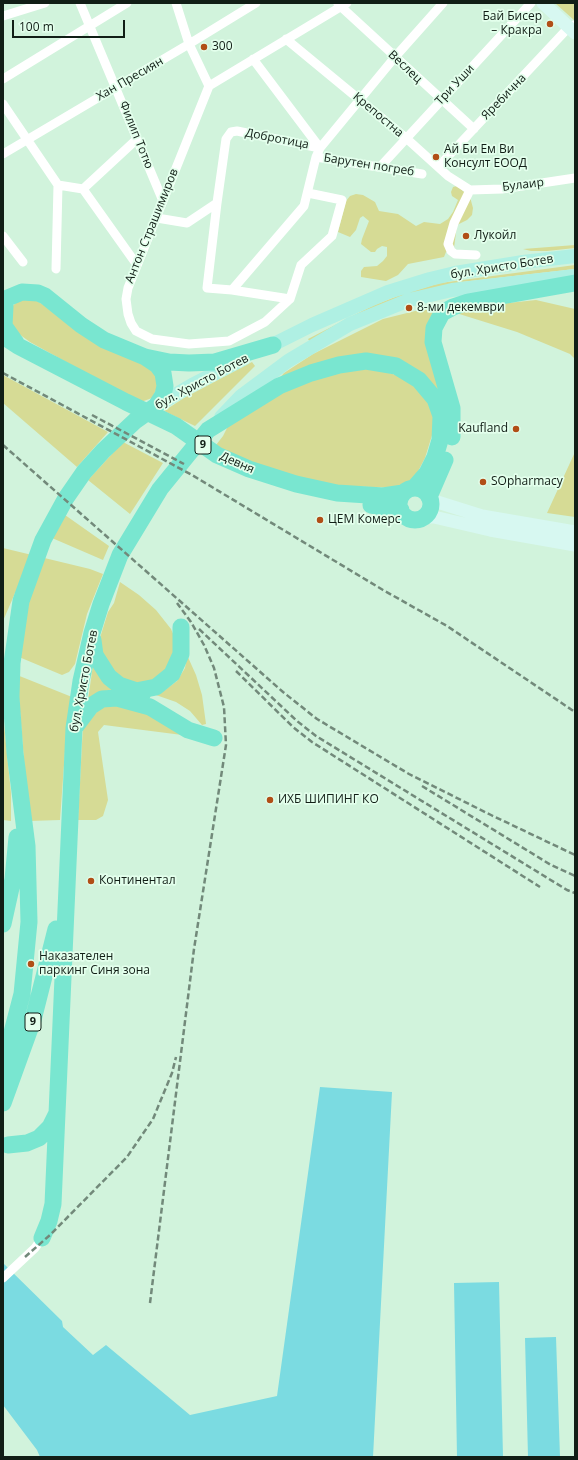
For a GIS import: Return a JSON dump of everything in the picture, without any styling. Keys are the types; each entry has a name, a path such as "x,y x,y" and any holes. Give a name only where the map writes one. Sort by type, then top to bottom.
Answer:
{"highway":[{"path":"430,498 424,490 409,490 400,500 401,510 410,519 419,519 424,517 430,509 430,498 448,454 453,423 450,397 433,342 434,328 437,320 442,313 459,305 575,283"},
{"name":"9","path":"6,302 26,291 42,295 96,335 123,349 145,357 159,367 164,377 164,390 156,406"},
{"path":"6,302 4,326 11,347"},
{"name":"Девня","path":"3,336 11,347 128,413 168,430 182,438 212,462 235,474 314,499 346,504 384,506 401,510"},
{"path":"145,357 179,363 210,363 224,361 273,345"},
{"name":"Девня","path":"11,347 176,426 217,455 249,470 296,484 337,493 390,496 409,490"},
{"name":"9","path":"205,433 279,386 311,372 354,362 387,364 405,370 419,380 430,391 439,406 441,431 438,449 427,473 409,490"},
{"name":"бул. Христо Ботев","path":"19,792 11,697 12,663 22,598 43,540 66,498 84,472 113,441 156,406"},
{"name":"бул. Христо Ботев","path":"66,884 74,728 92,633 109,581 120,555 148,506 178,464 205,433"},
{"path":"3,631 12,622 22,598"},
{"path":"136,691 156,687 172,674 181,654 181,627"},
{"path":"74,728 91,706 102,699 117,698 150,707 188,730 208,736 175,708 158,699 119,685 104,671 95,655 92,633"},
{"path":"3,704 13,729"},
{"path":"3,924 15,863 19,792"},
{"name":"9","path":"3,1067 22,994 29,922 27,846 19,792"},
{"path":"42,1238 51,1216 53,1204 66,884"},
{"name":"9","path":"3,1103 34,1020 66,884"},
{"path":"8,1145 27,1143 39,1138 50,1127 57,1109"}],"main road":[{"path":"543,3 573,28"},
{"name":"бул. Христо Ботев","path":"156,406 192,385 312,325 388,292 455,273 523,262 575,256"},
{"name":"бул. Христо Ботев","path":"205,433 241,396 288,361 350,324 382,310 409,300 452,290 575,276"},
{"path":"430,498 482,516 575,532"},
{"path":"424,517 434,517 490,530 575,545"}],"street":[{"path":"3,16 45,3"},
{"name":"Филип Тотю","path":"80,3 138,138 163,201"},
{"path":"3,79 127,3"},
{"path":"176,3 190,44 209,86 286,40 342,4"},
{"name":"Хан Пресиян","path":"3,154 190,44 256,3"},
{"name":"Добротица","path":"232,290 304,206 316,157 320,148 395,57 444,3"},
{"name":"Три Уши","path":"380,167 531,3"},
{"name":"Веслец","path":"342,4 395,57 474,130"},
{"name":"Яребична","path":"438,167 573,28"},
{"name":"Крепостна","path":"286,40 360,99 438,167 470,190"},
{"name":"Добротица","path":"253,59 320,148"},
{"name":"Антон Страшимиров","path":"209,86 128,288 126,299 131,323 136,331 152,339 189,344 229,341 264,322 290,299"},
{"path":"3,104 28,138 58,185 56,269"},
{"name":"Добротица","path":"217,203 226,139 231,132 320,148"},
{"path":"83,189 138,138"},
{"name":"Барутен погреб","path":"316,157 422,174"},
{"name":"Булаир","path":"470,190 502,189 575,178"},
{"path":"58,185 83,189 137,264"},
{"path":"470,190 454,223 448,244 451,251 455,254 476,255"},
{"path":"217,203 206,287 209,289 232,290 290,299 301,264 332,236 342,200 308,193"},
{"path":"157,218 187,223 217,203"},
{"path":"3,236 23,262"},
{"path":"3,1278 36,1248 42,1238"}],"green space":[{"path":"555,3 575,3 575,21"},
{"path":"457,186 470,197 473,208 472,215 467,220 457,225 454,248 446,252 444,257 408,264 398,275 386,281 361,277 361,271 364,267 377,266 383,261 387,256 387,247 382,246 375,252 371,252 361,244 369,221 363,216 360,218 356,230 350,237 338,232 346,201 350,196 356,194 363,195 375,202 379,211 398,214 416,226 424,222 440,224 448,219 453,212 458,200 452,196 451,192 453,187"},
{"path":"575,245 575,248 547,251 531,251 523,249"},
{"path":"575,265 575,269 461,282 310,342 308,339 372,306 403,294 440,283"},
{"path":"20,300 35,300 154,368 158,386 152,398 141,402 131,398 30,342 12,329 11,307"},
{"path":"536,300 575,309 575,359 570,354 517,332 456,313 472,307"},
{"path":"443,304 436,316 446,399 399,361 278,380 284,373 313,354 383,319"},
{"path":"252,362 255,366 195,426 164,411 184,398"},
{"path":"364,366 407,378 433,408 433,432 425,458 414,479 395,488 325,485 241,460 216,445 223,436 232,418 282,389"},
{"path":"3,375 108,432 77,467 3,403"},
{"path":"123,442 163,463 130,514 88,480"},
{"path":"575,452 575,517 547,513"},
{"path":"65,515 109,546 103,560 52,538"},
{"path":"3,548 90,569 103,574 87,614 75,664 69,672 62,675 19,657 30,596 15,593 3,621"},
{"path":"120,582 139,595 156,610 171,629 177,643 167,675 134,686 105,665 99,641 108,612 114,603"},
{"path":"187,655 196,675 202,695 206,724 202,725 190,711 176,702 153,694 165,690 177,681 185,668"},
{"path":"93,665 114,691 88,700"},
{"path":"17,675 72,697 65,751 60,820 29,821"},
{"path":"105,704 134,706 190,736 104,725 98,732 108,800 103,816 96,820 78,820 83,725"},
{"path":"3,714 11,793 11,821 3,820"}],"water":[{"path":"320,1087 392,1092 373,1457 40,1457 37,1450 3,1405 3,1263 62,1321 63,1327 93,1355 106,1345 190,1415 277,1396"},
{"path":"499,1282 503,1457 457,1457 454,1283"},
{"path":"556,1337 560,1457 528,1457 525,1338"}],"railway":[{"path":"3,373 192,475 383,590 447,626 575,712"},
{"path":"92,415 184,464"},
{"path":"3,445 283,692 317,719 409,774 575,855"},
{"path":"150,1303 194,949 226,745 224,707 214,668 204,645 191,622 177,603"},
{"path":"199,629 297,721 316,736 567,890 575,893"},
{"path":"236,671 293,727 312,742 540,887"},
{"path":"422,786 551,865 575,876"},
{"path":"25,1257 50,1235 127,1157 153,1119 172,1073 176,1057"}],"place":[{"name":"Бай Бисер – Кракра","path":"550,24"},
{"name":"300","path":"204,47"},
{"name":"Ай Би Ем Ви Консулт ЕООД","path":"436,157"},
{"name":"Лукойл","path":"466,236"},
{"name":"8-ми декември","path":"409,308"},
{"name":"Kaufland","path":"516,429"},
{"name":"SOpharmacy","path":"483,482"},
{"name":"ЦЕМ Комерс","path":"320,520"},
{"name":"ИХБ ШИПИНГ КО","path":"270,800"},
{"name":"Континентал","path":"91,881"},
{"name":"Наказателен паркинг Синя зона","path":"31,964"}]}
